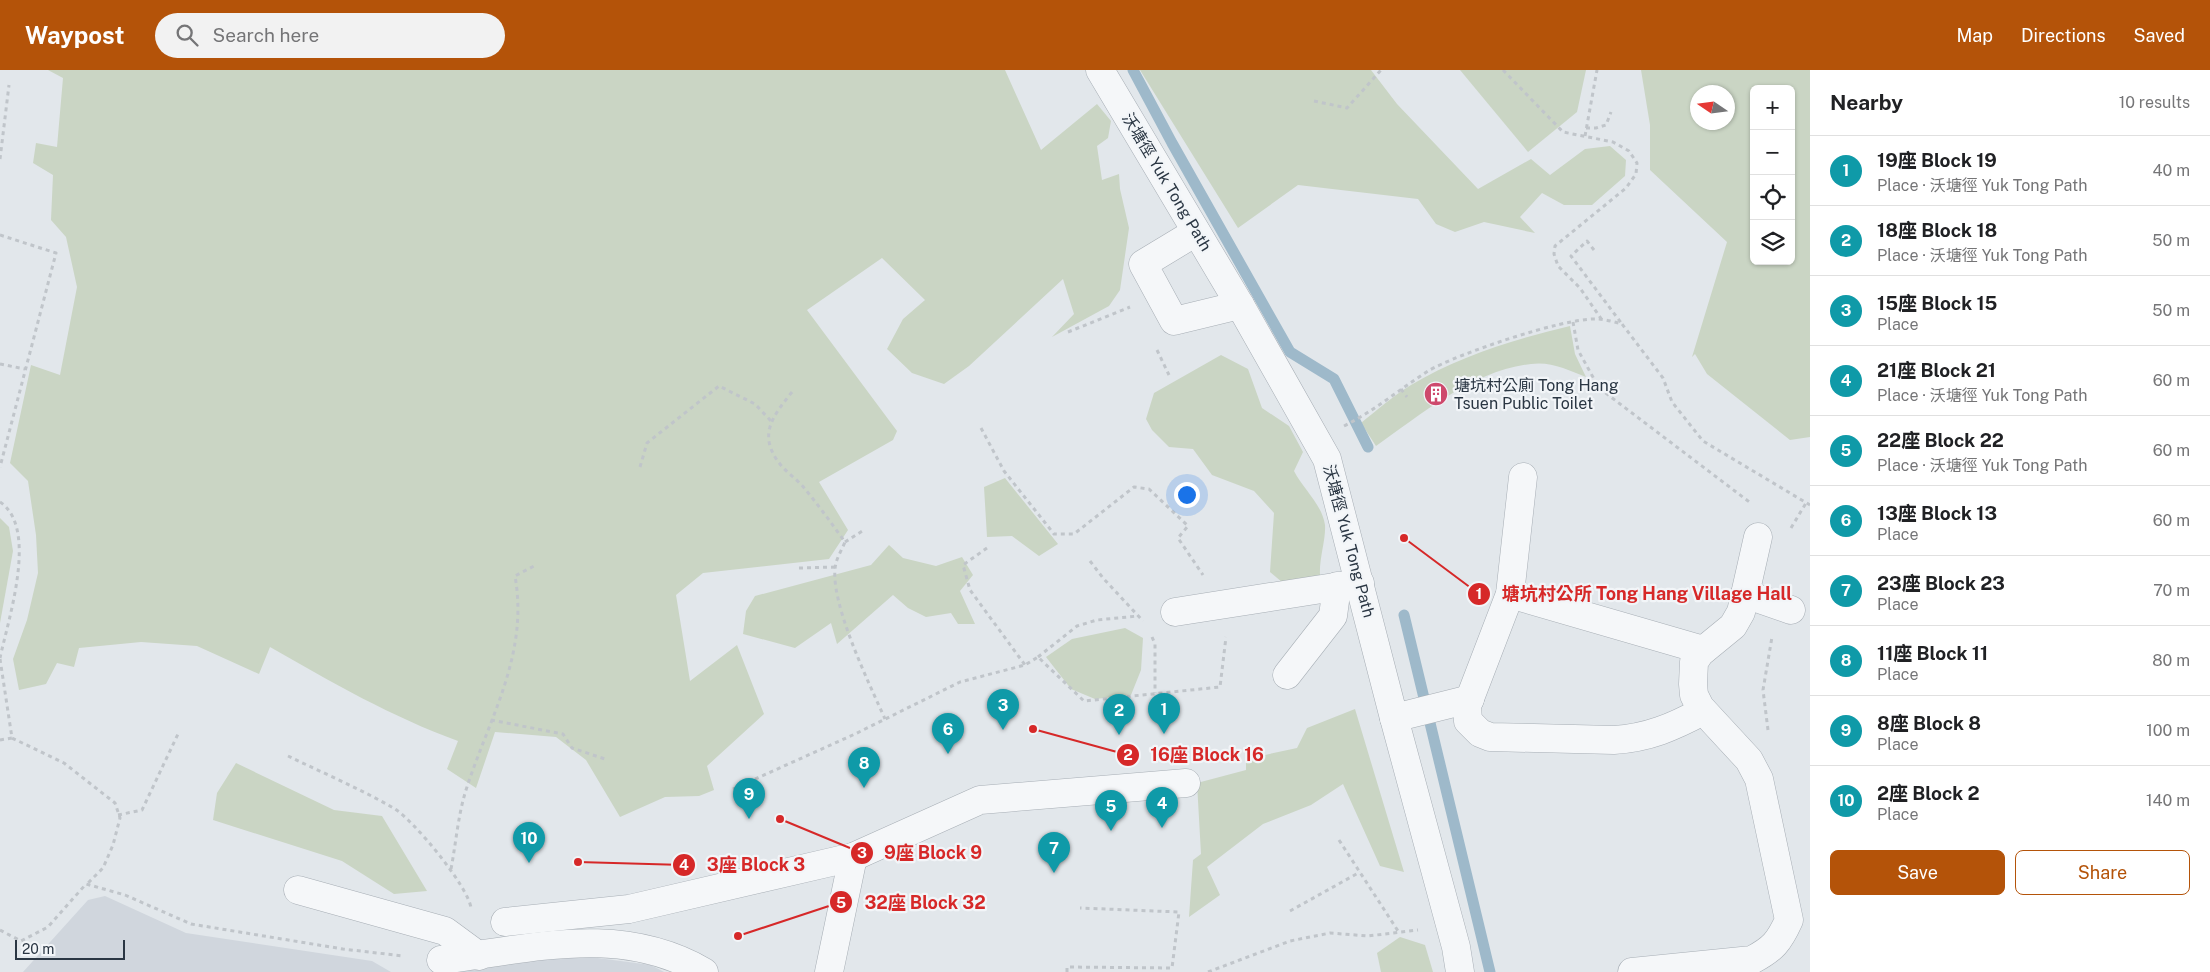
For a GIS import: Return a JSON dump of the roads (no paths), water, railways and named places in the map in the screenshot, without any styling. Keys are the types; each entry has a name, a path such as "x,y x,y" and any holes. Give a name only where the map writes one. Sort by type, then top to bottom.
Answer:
{"street":[{"name":"沃塘徑 Yuk Tong Path","path":"1100,70 1240,305 1327,459 1348,585 1394,718 1456,946 1460,972"},
{"path":"1196,232 1143,264 1174,321 1240,305"},
{"path":"1523,477 1510,594 1467,706 1468,721 1480,733 1490,737 1630,739 1667,730 1703,711"},
{"path":"1632,972 1752,960 1770,950 1781,938 1788,920 1759,779 1749,760 1703,711 1694,696 1693,684 1694,662 1703,650 1733,626 1741,612 1758,537"},
{"path":"1175,612 1348,585"},
{"path":"1287,675 1333,616 1348,585"},
{"path":"1510,594 1703,650"},
{"path":"1745,594 1785,608"},
{"path":"1394,718 1470,699"},
{"path":"505,922 629,909 853,857 980,800 1186,783"},
{"path":"829,972 853,857"},
{"path":"298,890 445,931 479,956"},
{"path":"441,960 604,942 647,948 680,958 704,972"}],"waterway":[{"path":"1133,70 1290,352 1334,379 1368,447"},
{"path":"1404,615 1490,972"}],"place":[{"name":"塘坑村公廁 Tong Hang Tsuen Public Toilet","path":"1436,394"},
{"name":"塘坑村公所 Tong Hang Village Hall","path":"1404,538"},
{"name":"16座 Block 16","path":"1033,729"},
{"name":"15座 Block 15","path":"1003,730"},
{"name":"19座 Block 19","path":"1164,734"},
{"name":"18座 Block 18","path":"1119,735"},
{"name":"13座 Block 13","path":"948,754"},
{"name":"11座 Block 11","path":"864,788"},
{"name":"8座 Block 8","path":"749,819"},
{"name":"9座 Block 9","path":"780,819"},
{"name":"21座 Block 21","path":"1162,828"},
{"name":"22座 Block 22","path":"1111,831"},
{"name":"3座 Block 3","path":"578,862"},
{"name":"2座 Block 2","path":"529,863"},
{"name":"23座 Block 23","path":"1054,873"},
{"name":"32座 Block 32","path":"738,936"}]}
